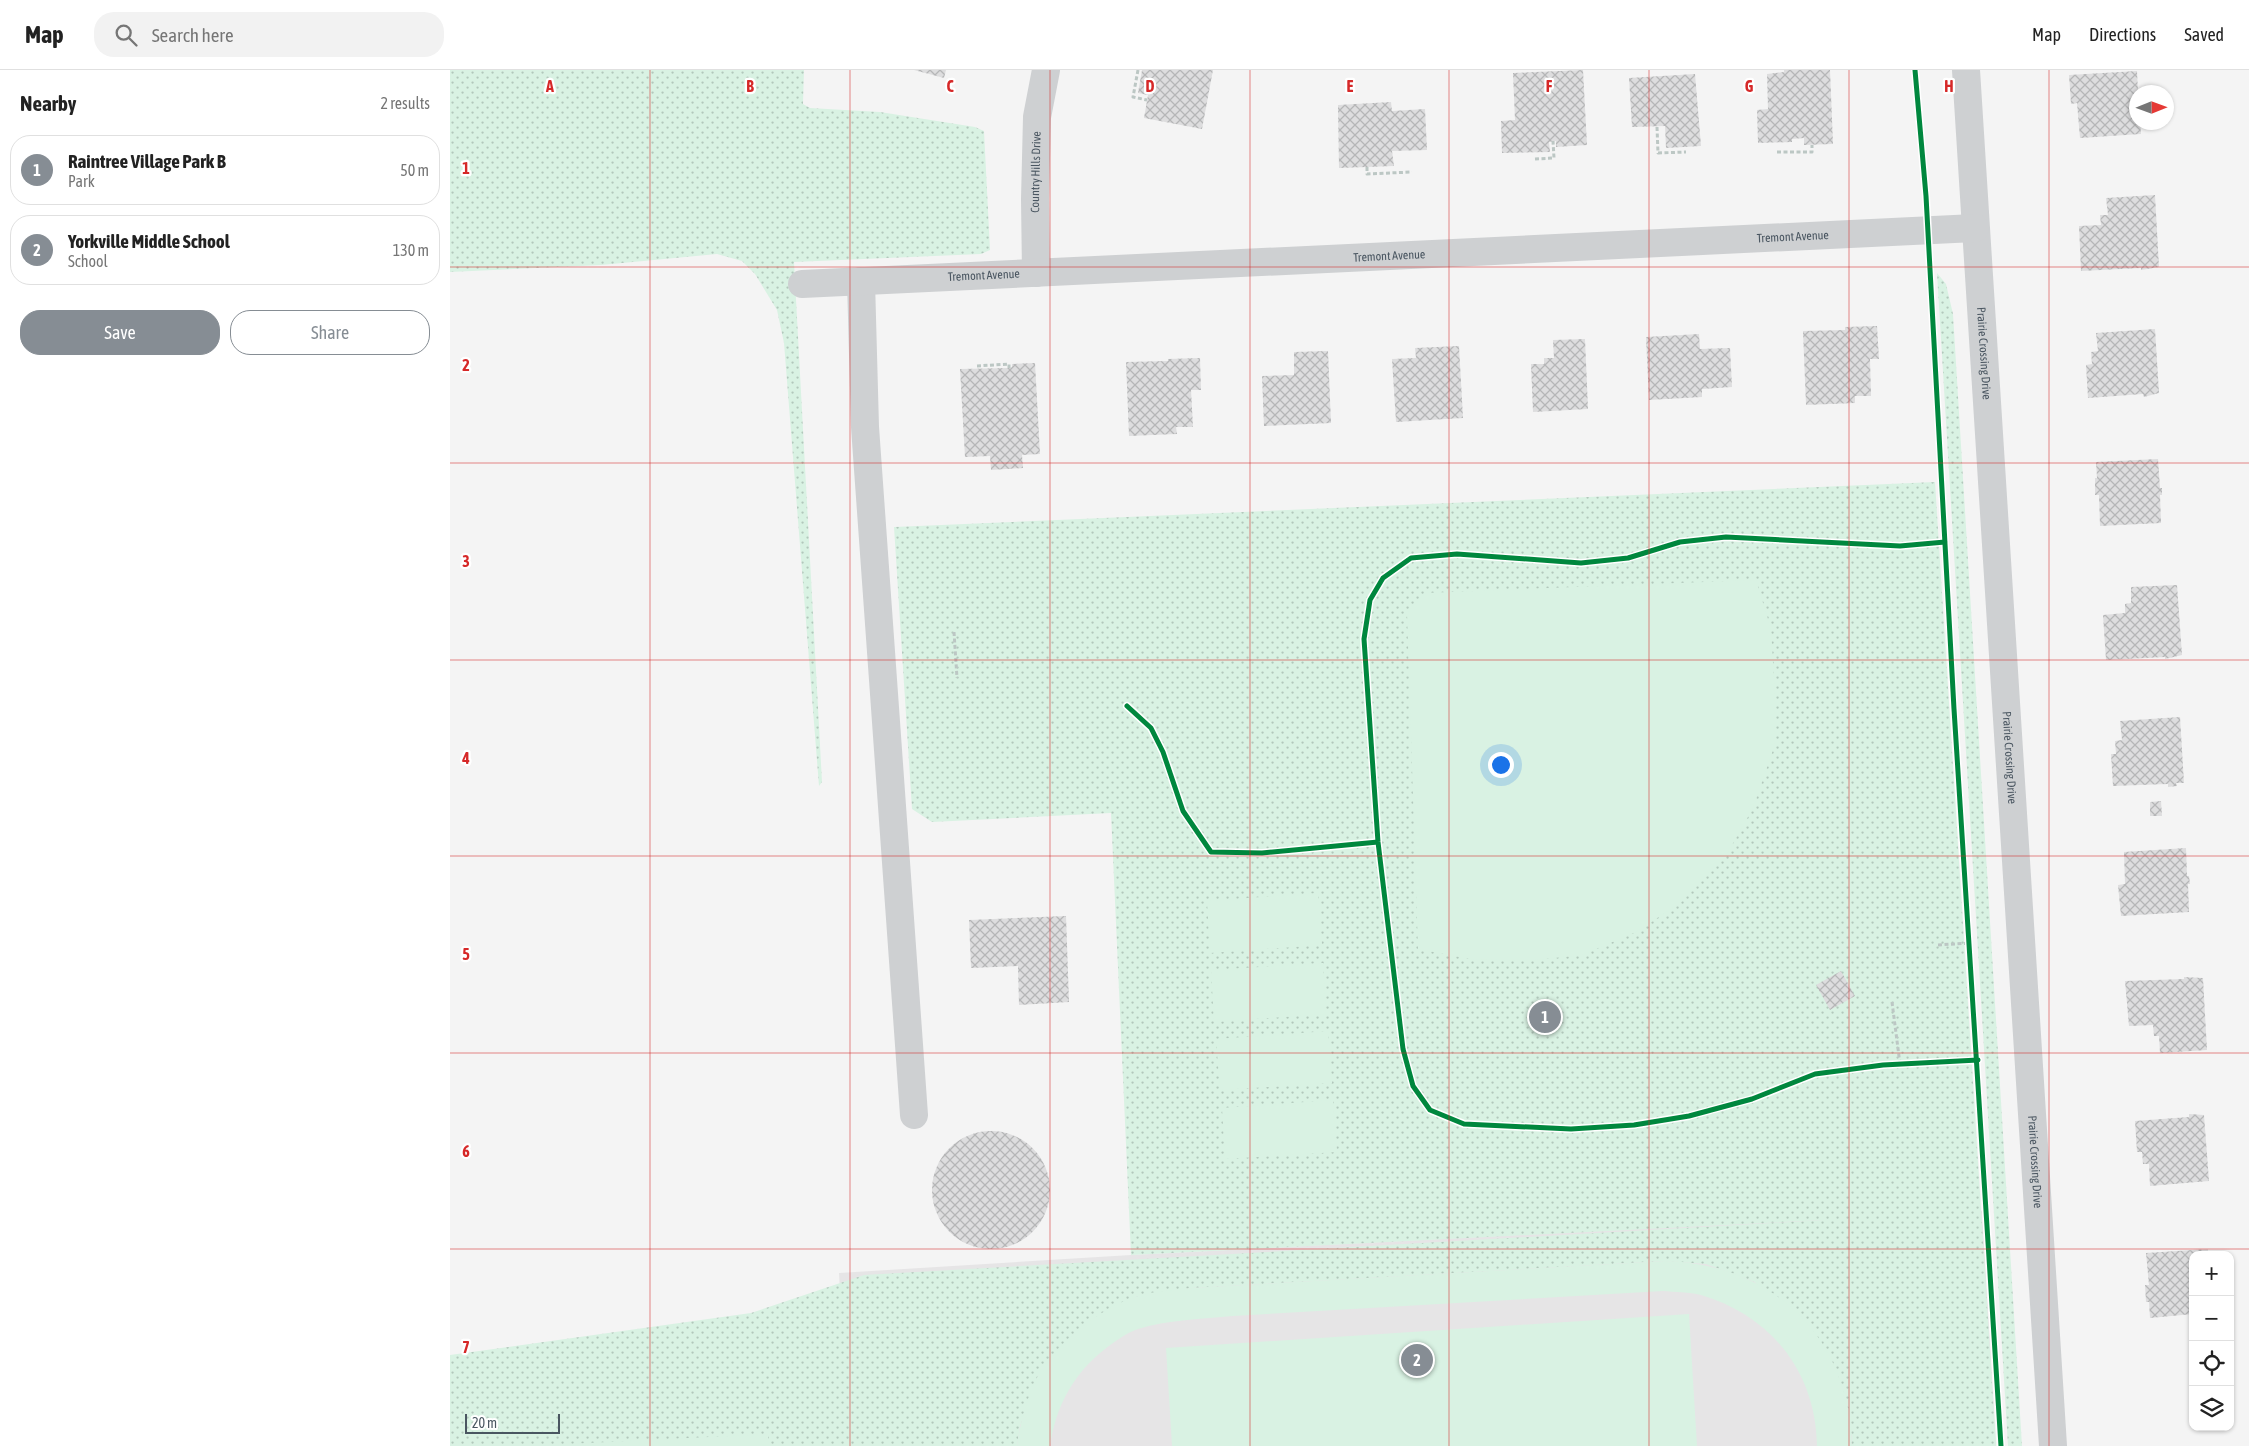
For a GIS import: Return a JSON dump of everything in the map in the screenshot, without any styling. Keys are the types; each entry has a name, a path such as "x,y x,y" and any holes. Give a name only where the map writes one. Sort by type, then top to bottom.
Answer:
{"street":[{"name":"Country Hills Drive","path":"1036,273 1037,117 1046,70"},
{"name":"Prairie Crossing Drive","path":"1966,70 2053,1446"},
{"name":"Tremont Avenue","path":"802,284 1975,228"},
{"path":"861,281 865,427 914,1115"}],"path":[{"path":"1138,70 1133,97 1147,100"},
{"path":"1657,127 1658,154 1686,152"},
{"path":"1536,159 1554,158 1553,142"},
{"path":"1777,152 1812,152 1812,145"},
{"path":"1367,167 1367,174 1412,172"},
{"path":"977,366 1009,364 1009,368"},
{"path":"954,632 957,678"},
{"path":"1969,933 1970,953"},
{"path":"1938,945 1970,943"},
{"path":"1892,1002 1900,1064"},
{"path":"1892,1065 1910,1064"}],"shaded area":[{"path":"1982,1211 1996,1446 848,1446 839,1273 1131,1255"}],"green space":[{"path":"450,70 804,70 803,104 810,108 880,112 975,127 984,131 990,250 981,254 794,262 822,782 819,786 784,343 777,310 755,274 742,261 717,254 601,265 450,272"},
{"path":"1937,273 1946,284 1953,314 2022,1446 2008,1446"},
{"path":"1935,482 1996,1446 1851,1446 1852,1436 1755,1282 1706,1264 1665,1261 1192,1288 1135,1297 1073,1335 1038,1376 1020,1426 1017,1446 450,1446 450,1355 751,1313 864,1275 1824,1220 1131,1255 1111,813 932,822 912,809 894,527"},
{"path":"1756,580 1771,629 1775,697 1774,747 1753,808 1727,854 1680,903 1636,932 1582,955 1526,961 1470,959 1418,949 1407,613 1425,593"},
{"path":"1318,893 1322,945 1210,953 1207,901"},
{"path":"1323,963 1326,1014 1214,1022 1211,970"},
{"path":"1328,1031 1332,1083 1220,1090 1216,1039"},
{"path":"1333,1100 1337,1152 1225,1159 1222,1108"},
{"path":"1665,1261 1695,1264 1724,1270 1750,1281 1775,1295 1797,1312 1815,1333 1831,1358 1842,1386 1850,1416 1851,1446 1817,1446 1815,1419 1799,1372 1785,1351 1769,1333 1749,1317 1701,1295 1663,1291 1233,1316 1185,1320 1149,1326 1120,1338 1084,1369 1075,1380 1062,1404 1050,1446 1017,1446 1027,1401 1038,1376 1046,1364 1067,1340 1094,1318 1122,1302 1142,1295 1192,1288"},
{"path":"1689,1314 1697,1446 1172,1446 1166,1348"},
{"path":"768,1434 768,1446 528,1446"}],"building":[{"path":"914,70 946,70 944,78"},
{"path":"1142,70 1213,70 1202,129 1144,118 1148,95 1138,93"},
{"path":"1583,70 1587,145 1556,147 1556,141 1549,142 1550,152 1502,153 1501,121 1515,120 1513,73"},
{"path":"1784,70 1830,70 1833,144 1804,145 1804,138 1792,139 1792,142 1758,143 1757,110 1768,109 1767,74 1784,72"},
{"path":"2137,71 2138,85 2129,85 2129,130 2141,130 2141,134 2080,138 2077,103 2071,104 2069,75"},
{"path":"1695,74 1701,146 1666,148 1665,126 1632,127 1629,78"},
{"path":"1391,102 1392,111 1425,109 1427,150 1392,151 1394,166 1339,168 1338,105"},
{"path":"2155,195 2159,267 2141,270 2141,268 2081,271 2079,226 2101,225 2100,215 2108,215 2106,198"},
{"path":"1877,326 1879,359 1870,359 1871,396 1855,396 1855,403 1806,405 1803,331 1845,330 1845,327"},
{"path":"2155,329 2159,393 2144,397 2143,394 2088,398 2086,365 2092,364 2091,352 2098,351 2096,333"},
{"path":"1699,334 1700,349 1730,348 1732,387 1702,389 1702,397 1649,400 1646,337"},
{"path":"1585,339 1588,409 1533,412 1531,364 1544,364 1544,358 1554,358 1553,340"},
{"path":"1459,346 1463,418 1396,422 1392,359 1416,358 1415,348"},
{"path":"1328,351 1331,423 1264,426 1262,376 1294,375 1294,352"},
{"path":"1200,358 1201,390 1191,390 1193,427 1176,427 1177,434 1129,436 1126,362"},
{"path":"1035,363 1040,454 1022,455 1023,468 991,470 990,456 965,457 960,369 1009,368 1012,367 1012,364"},
{"path":"2158,459 2160,488 2162,488 2162,495 2160,495 2161,523 2100,526 2099,495 2095,495 2096,462"},
{"path":"2177,585 2182,655 2165,659 2165,657 2106,660 2103,615 2125,613 2125,604 2131,603 2131,587"},
{"path":"2180,717 2184,783 2176,783 2177,786 2168,787 2168,784 2113,786 2111,754 2116,754 2115,741 2122,740 2120,721"},
{"path":"2161,801 2162,816 2150,816 2150,802"},
{"path":"2186,848 2187,876 2189,876 2190,884 2188,884 2189,912 2121,916 2118,885 2125,884 2124,852"},
{"path":"1066,916 1069,1002 1019,1005 1018,966 971,968 969,920"},
{"path":"1841,971 1855,996 1830,1010 1816,985"},
{"path":"2184,977 2203,978 2207,1050 2160,1053 2159,1036 2154,1036 2153,1025 2129,1026 2125,981 2184,979"},
{"path":"2189,1114 2204,1115 2209,1181 2150,1186 2149,1164 2143,1164 2142,1152 2137,1152 2135,1121 2189,1117"},
{"path":"991,1131 1013,1136 1033,1148 1045,1168 1050,1190 1045,1212 1033,1232 1013,1244 991,1249 969,1244 949,1232 937,1212 932,1190 937,1168 949,1148 969,1136"},
{"path":"2208,1249 2208,1251 2189,1251 2189,1314 2150,1318 2149,1302 2146,1302 2145,1285 2149,1285 2146,1253"}],"cycle path":[{"path":"1915,70 1926,196 1954,709 2001,1446"},
{"path":"1945,542 1900,546 1726,537 1680,542 1628,558 1581,563 1457,554 1411,558 1383,578 1370,600 1364,639 1378,842 1403,1049 1413,1086 1430,1110 1464,1124 1571,1129 1634,1125 1689,1116 1752,1099 1815,1074 1883,1065 1978,1060"},
{"path":"1127,706 1151,728 1163,752 1183,811 1211,852 1262,853 1378,842"}],"place":[{"name":"Raintree Village Park B","path":"1545,1017"},
{"name":"Yorkville Middle School","path":"1417,1360"}]}
